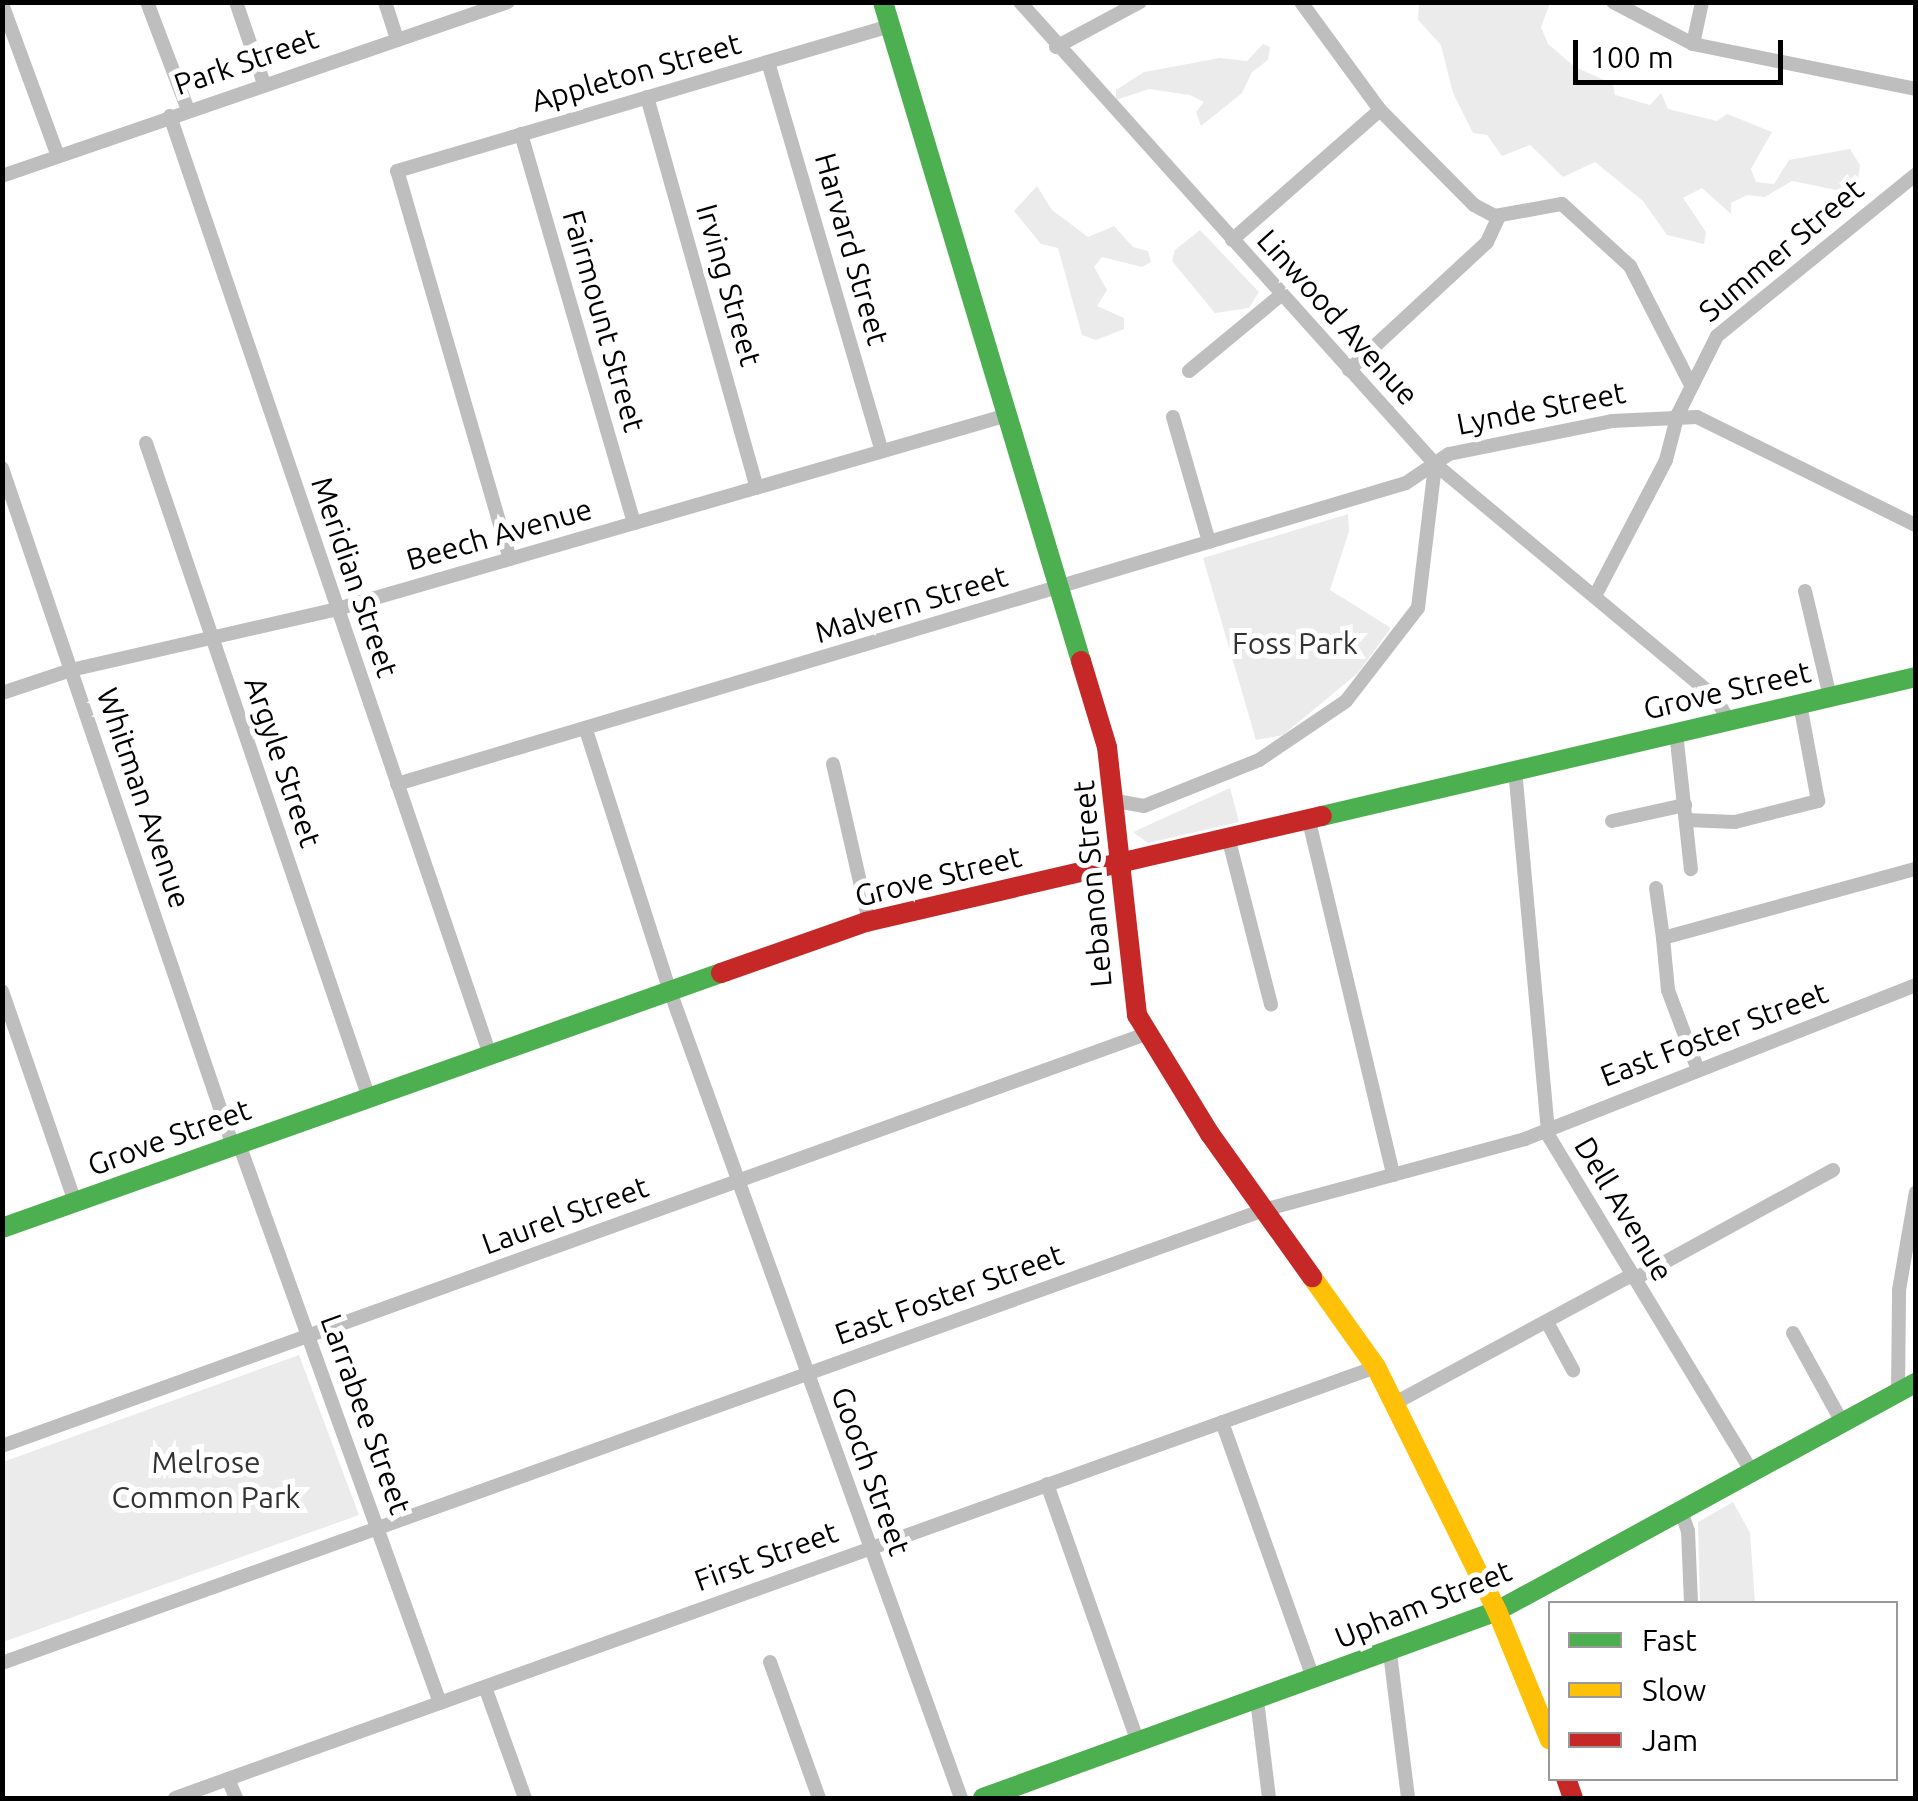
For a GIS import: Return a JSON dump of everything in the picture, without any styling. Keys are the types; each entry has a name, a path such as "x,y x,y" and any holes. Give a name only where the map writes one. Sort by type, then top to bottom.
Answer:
{"main road":[{"name":"Lebanon Street","path":"884,2 1060,588 1116,801 1130,987 1146,1034 1376,1367 1498,1611 1548,1735"},
{"name":"Grove Street","path":"2,1228 870,921 1916,677"},
{"name":"Upham Street","path":"983,1798 1029,1791 1138,1742 1498,1611 1907,1388"}],"street":[{"path":"148,2 188,110"},
{"path":"236,2 264,84"},
{"path":"385,2 398,40"},
{"name":"Park Street","path":"2,176 508,2"},
{"name":"Linwood Avenue","path":"1020,2 1056,47 1435,464 1715,698 1729,721"},
{"path":"1056,47 1140,2"},
{"path":"1301,2 1380,110 1474,205 1499,216 1554,203 1568,208 1638,276 1691,384"},
{"path":"1613,2 1693,44 1916,89"},
{"path":"1693,44 1702,2"},
{"path":"2,4 58,156"},
{"name":"Appleton Street","path":"510,559 397,171 890,26"},
{"name":"Harvard Street","path":"768,62 882,452"},
{"name":"Irving Street","path":"647,97 758,488"},
{"path":"1232,240 1380,110"},
{"name":"Meridian Street","path":"170,116 490,1055"},
{"name":"Fairmount Street","path":"521,134 634,524"},
{"name":"Summer Street","path":"1595,596 1666,460 1691,384 1730,323 1916,174"},
{"path":"1349,370 1488,242 1499,216"},
{"path":"1188,371 1281,295"},
{"name":"Lynde Street","path":"1116,801 1144,806 1255,762 1346,701 1418,608 1435,464 1456,452 1678,414 1697,417 1916,525"},
{"name":"Beech Avenue","path":"2,693 71,670 337,609 1008,415"},
{"path":"1173,417 1209,542"},
{"name":"Argyle Street","path":"146,443 369,1098"},
{"name":"Malvern Street","path":"397,784 1406,483 1435,464"},
{"name":"Whitman Avenue","path":"2,468 236,1145"},
{"path":"1805,591 1830,696"},
{"path":"1612,821 1685,813 1752,820 1818,800 1800,704"},
{"name":"Gooch Street","path":"586,730 670,991 961,1798"},
{"path":"1676,732 1691,869"},
{"path":"834,764 870,921"},
{"name":"Dell Avenue","path":"1515,769 1547,1131 1752,1472"},
{"path":"1308,818 1393,1174"},
{"path":"1228,837 1271,1005"},
{"path":"1663,938 1916,869"},
{"path":"1656,888 1668,990 1698,1070"},
{"name":"East Foster Street","path":"2,1662 1264,1210 1547,1131 1916,985"},
{"path":"2,990 75,1202"},
{"name":"Laurel Street","path":"2,1446 1146,1034"},
{"name":"Larrabee Street","path":"236,1145 440,1704"},
{"path":"1396,1403 1833,1170"},
{"path":"1907,1388 1899,1290 1916,1192"},
{"path":"1547,1322 1572,1370"},
{"path":"1793,1333 1842,1422"},
{"name":"First Street","path":"175,1798 1376,1367"},
{"path":"1222,1422 1314,1680"},
{"path":"1047,1484 1138,1742"},
{"path":"1681,1511 1688,1531 1691,1601"},
{"path":"1390,1652 1408,1798"},
{"path":"770,1662 820,1798"},
{"path":"486,1687 525,1798"},
{"path":"1256,1700 1269,1798"},
{"path":"228,1779 236,1798"}],"green space":[{"path":"1419,3 1550,3 1541,27 1548,44 1575,67 1613,84 1615,95 1650,105 1661,93 1668,109 1717,121 1727,114 1772,132 1751,169 1756,182 1774,184 1789,160 1850,149 1860,165 1856,194 1792,181 1765,197 1747,195 1731,203 1731,214 1702,188 1683,198 1706,232 1704,244 1667,235 1643,201 1595,162 1563,177 1530,145 1502,156 1487,135 1473,133 1453,93 1441,45 1418,20"},
{"path":"1263,44 1270,47 1268,60 1252,72 1242,93 1201,126 1196,112 1204,102 1190,95 1149,89 1116,100 1116,90 1144,72 1220,58 1247,61"},
{"path":"1037,186 1052,210 1088,237 1114,226 1133,247 1148,251 1151,262 1142,267 1102,257 1094,267 1107,290 1097,306 1124,318 1124,329 1096,340 1082,335 1058,248 1041,244 1014,211"},
{"path":"1200,230 1259,292 1249,308 1215,313 1172,261 1175,250"},
{"name":"Foss Park","path":"1348,514 1349,531 1330,590 1391,628 1358,673 1283,735 1256,740 1203,558"},
{"path":"1230,788 1239,822 1148,843 1133,832"},
{"name":"Melrose Common Park","path":"299,1355 359,1515 3,1642 3,1462"},
{"path":"1733,1502 1750,1533 1755,1601 1700,1601 1698,1522"}],"traffic: fast":[{"path":"883,2 1081,661"},
{"path":"1322,816 1916,677"},
{"path":"2,1228 721,973"},
{"path":"983,1798 1497,1611 1916,1383"}],"traffic: slow":[{"path":"1312,1277 1376,1367 1497,1611 1548,1735"}],"traffic: jam":[{"path":"1081,661 1107,747 1137,1015 1210,1134 1312,1277"},
{"path":"721,973 866,922 1322,816"},
{"path":"1567,1781 1573,1798"}]}
